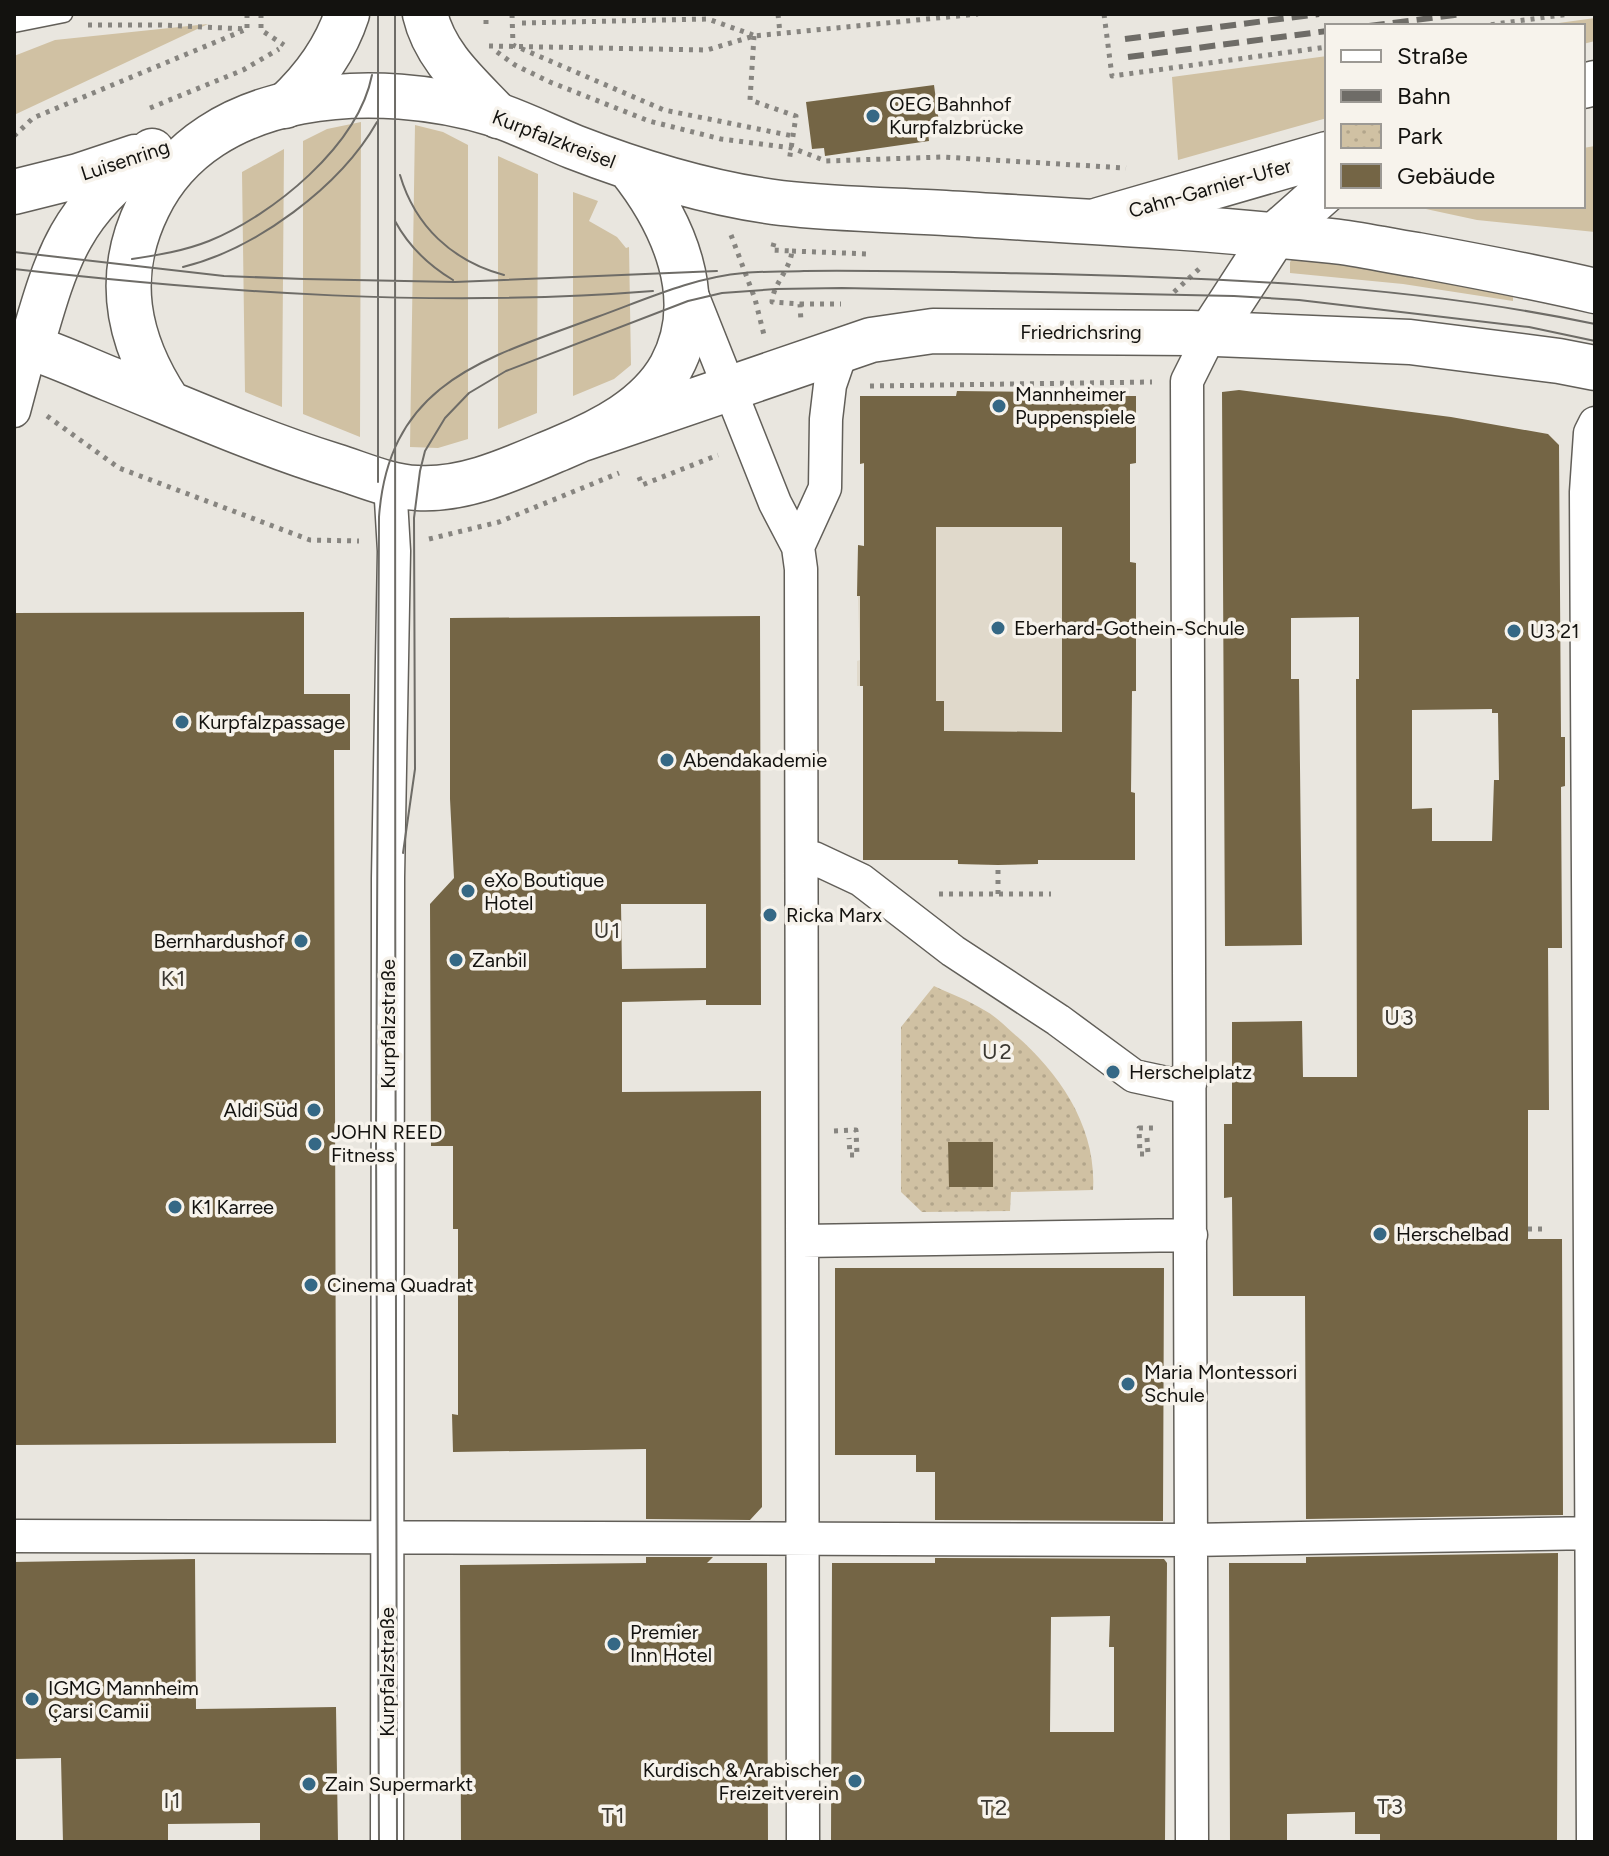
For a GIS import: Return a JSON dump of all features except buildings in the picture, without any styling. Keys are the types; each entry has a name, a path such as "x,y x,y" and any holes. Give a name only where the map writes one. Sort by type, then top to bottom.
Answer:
{"main road":[{"path":"285,106 327,58 347,14"},
{"path":"425,14 432,38 440,51 498,116"},
{"name":"Kurpfalzkreisel","path":"334,96 387,96 444,103 498,116 629,167 664,220 682,270 687,314 682,340 670,368 661,383 640,404 582,439 498,474 455,486 416,488 390,483 281,449 168,402 141,355 130,313 129,265 137,230 149,203 175,167 208,137 234,122 285,106 334,96"},
{"name":"Luisenring","path":"14,192 78,176 146,132 234,122"},
{"path":"146,132 126,170 103,192 68,238 23,344 168,402"},
{"name":"Cahn-Garnier-Ufer","path":"1092,222 1325,155"},
{"path":"629,167 724,195 782,203 1336,241 1517,273 1595,291"},
{"path":"1211,333 1274,236 1325,191"},
{"name":"Friedrichsring","path":"582,439 735,406 787,369 871,340 933,331 1211,333 1410,342 1595,368"}],"street":[{"path":"682,270 775,503 798,547 801,569 803,1842"},
{"path":"1192,1842 1187,381 1211,333"},
{"path":"14,411 23,344"},
{"path":"798,547 825,488 830,385 842,350"},
{"path":"1593,1842 1594,1533 1586,492 1590,433 1595,423"},
{"name":"Kurpfalzstraße","path":"387,1842 388,878 394,541 390,483"},
{"path":"814,858 861,880 953,951 1058,1020 1134,1076 1176,1085 1190,1084"},
{"path":"802,1241 1191,1235"},
{"path":"14,1536 1190,1540 1594,1533"}],"lane":[{"path":"14,24 64,14"}],"path":[{"path":"247,14 247,29"},
{"path":"261,14 261,30 284,45"},
{"path":"486,14 486,24"},
{"path":"512,14 513,45"},
{"path":"778,14 780,33"},
{"path":"488,46 707,50 754,36 978,14"},
{"path":"1104,14 1112,76 1325,47"},
{"path":"1496,24 1569,14"},
{"path":"40,19 88,25 247,29"},
{"path":"522,23 708,19 754,36"},
{"path":"14,136 33,118 247,29"},
{"path":"146,132 284,45 293,33"},
{"path":"754,36 750,100 796,116 772,250 792,251 791,263 772,296 772,302 800,304 787,369"},
{"path":"513,45 664,110 793,136"},
{"path":"515,65 649,121 721,139 792,148 826,161 943,157 1134,168"},
{"path":"721,139 724,195 730,232 755,299 787,369"},
{"path":"639,477 642,485 708,459"},
{"path":"998,865 998,894"},
{"path":"938,894 1051,894"},
{"path":"1140,1136 1140,1154 1148,1154 1147,1138"},
{"path":"849,1138 850,1155 857,1155 857,1137"},
{"path":"1528,1229 1548,1229"}],"shaded area":[{"name":"Eberhard-Gothein-Schule","path":"957,391 1034,392 1034,396 1136,396 1136,463 1130,464 1130,562 1136,563 1136,691 1132,692 1131,791 1135,793 1135,860 1038,860 1038,864 998,865 958,864 957,860 863,860 863,686 857,686 857,661 860,660 857,570 864,569 864,464 860,464 860,396 956,396"}],"green space":[{"path":"1595,18 1595,41 1585,44 1585,24 1552,24"},
{"path":"208,24 14,115 14,56 55,40"},
{"path":"1325,56 1325,119 1178,160 1172,77"},
{"path":"361,122 360,437 303,414 303,141 327,129"},
{"path":"415,125 443,132 468,145 468,439 438,448 410,447"},
{"path":"1595,146 1595,232 1477,220 1421,208 1585,208 1585,148"},
{"path":"284,149 282,407 245,392 242,172"},
{"path":"498,156 538,174 537,413 498,429"},
{"path":"573,192 598,201 589,221 617,237 626,248 629,247 631,365 614,379 573,396"},
{"path":"1295,256 1513,294 1513,301 1403,284 1290,273 1290,262"},
{"path":"934,986 995,1017 1030,1048 1060,1083 1082,1123 1089,1144 1093,1190 1011,1192 1010,1211 922,1212 901,1192 901,1027"}],"tram line":[{"path":"378,14 378,482"},
{"path":"395,14 397,1842"},
{"path":"132,259 209,241 260,214 285,196 331,152 350,127 364,101 372,75"},
{"path":"183,267 239,246 294,212 341,170 377,122"},
{"path":"400,175 415,210 438,239 468,261 504,275"},
{"path":"395,221 420,255 453,280"},
{"path":"14,252 224,276 304,279 455,282 717,271"},
{"path":"14,269 253,291 413,298 573,296 653,291"},
{"path":"379,1842 376,1138 379,517 387,471 402,434 424,404 451,381 518,346 688,284 752,272 904,271 1227,280 1448,299 1595,324"},
{"path":"403,853 415,769 414,518 420,471 425,451 445,418 469,393 506,371 688,301 722,293 776,289 1234,296 1299,300 1529,327 1595,341"}],"railway":[{"path":"1125,39 1319,14"},
{"path":"1384,24 1462,14"},
{"path":"1128,57 1325,31"}],"place":[{"name":"OEG Bahnhof Kurpfalzbrücke","path":"873,116"},
{"name":"Mannheimer Puppenspiele","path":"999,406"},
{"name":"Eberhard-Gothein-Schule","path":"998,628"},
{"name":"U3 21","path":"1514,631"},
{"name":"Kurpfalzpassage","path":"182,722"},
{"name":"Abendakademie","path":"667,760"},
{"name":"eXo Boutique Hotel","path":"468,891"},
{"name":"Ricka Marx","path":"770,915"},
{"name":"Bernhardushof","path":"301,941"},
{"name":"Zanbil","path":"456,960"},
{"name":"Herschelplatz","path":"1113,1072"},
{"name":"Aldi Süd","path":"314,1110"},
{"name":"JOHN REED Fitness","path":"315,1144"},
{"name":"K1 Karree","path":"175,1207"},
{"name":"Herschelbad","path":"1380,1234"},
{"name":"Cinema Quadrat","path":"311,1285"},
{"name":"Maria Montessori Schule","path":"1128,1384"},
{"name":"Premier Inn Hotel","path":"614,1644"},
{"name":"IGMG Mannheim Çarsi Camii","path":"32,1699"},
{"name":"Kurdisch & Arabischer Freizeitverein","path":"855,1781"},
{"name":"Zain Supermarkt","path":"309,1784"}],"district":[{"name":"U1","path":"608,930"},
{"name":"K1","path":"174,978"},
{"name":"U3","path":"1400,1017"},
{"name":"U2","path":"998,1051"},
{"name":"I1","path":"173,1800"},
{"name":"T3","path":"1391,1806"},
{"name":"T2","path":"995,1807"},
{"name":"T1","path":"614,1815"}]}
